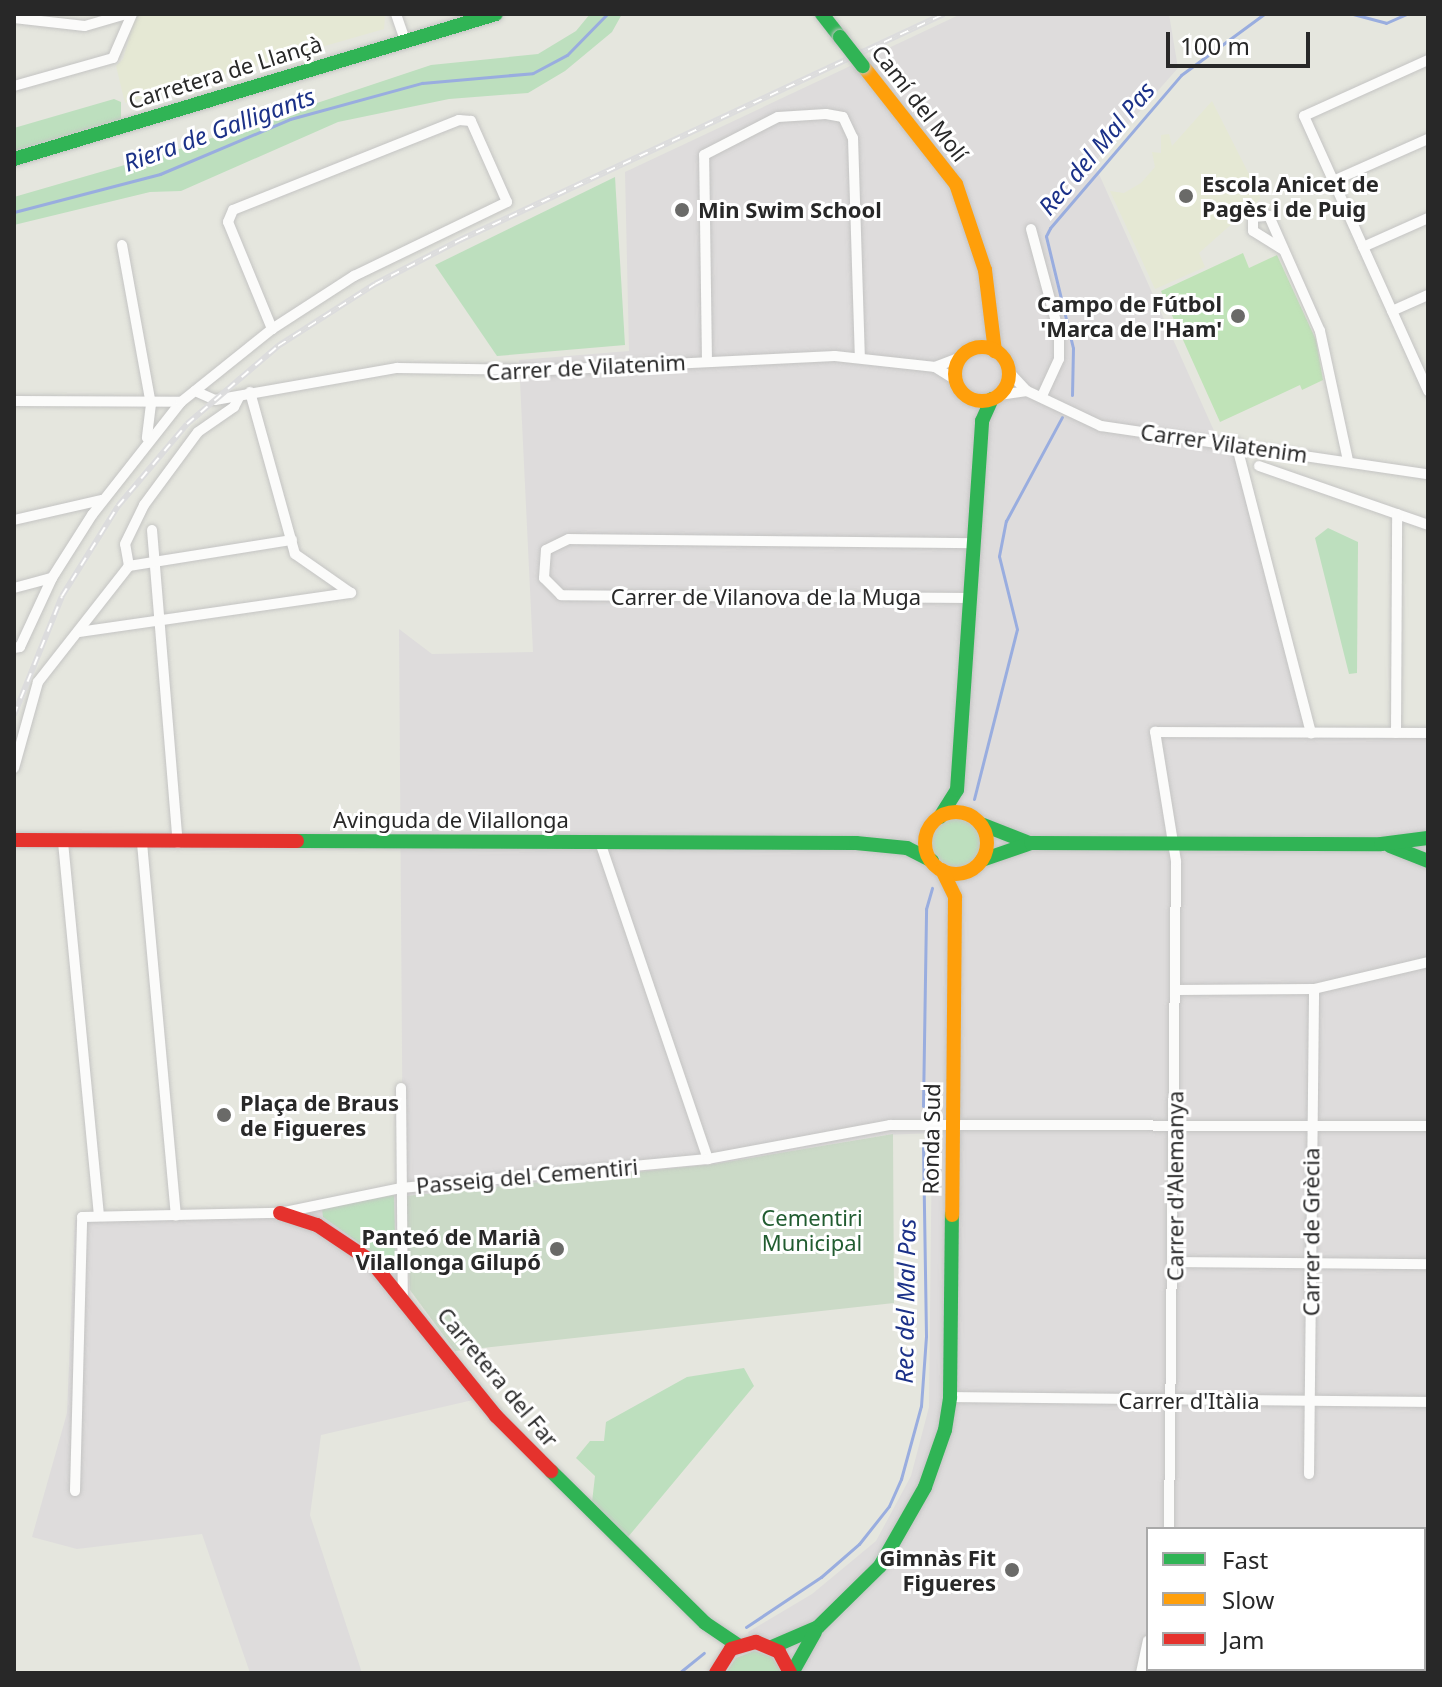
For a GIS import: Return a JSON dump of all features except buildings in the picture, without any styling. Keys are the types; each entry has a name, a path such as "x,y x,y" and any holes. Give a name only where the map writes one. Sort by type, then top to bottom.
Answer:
{"main road":[{"name":"Carretera de Llançà","path":"14,159 496,14"},
{"name":"Camí del Molí","path":"822,14 924,137 956,184 985,270 987,320 995,351"},
{"name":"Camí del Molí","path":"968,353 987,320"},
{"path":"982,421 971,398 957,381 968,353 995,351 1009,372 982,421 957,790 935,822 926,843 937,866 970,870 982,860 1031,843 1381,844 1428,838"},
{"path":"971,398 995,397"},
{"path":"957,790 987,845 982,860"},
{"path":"935,822 955,812 1031,843"},
{"name":"Avinguda de Vilallonga","path":"14,840 142,843 888,844 918,839 935,822"},
{"name":"Avinguda de Vilallonga","path":"888,844 937,866"},
{"path":"1381,844 1428,861"},
{"name":"Ronda Sud","path":"937,866 955,897"},
{"name":"Ronda Sud","path":"738,1645 756,1642 772,1647 791,1673 818,1627 872,1576 900,1536 937,1459 950,1397 955,897 970,870"},
{"name":"Carretera del Far","path":"280,1213 317,1225 371,1261 496,1416 705,1623 738,1645"},
{"name":"Carretera del Far","path":"705,1623 718,1668"},
{"name":"Ronda Sud","path":"772,1647 818,1627"},
{"path":"718,1668 738,1645"}],"street":[{"path":"14,86 113,58 132,14"},
{"path":"396,14 405,40"},
{"path":"14,18 85,26 121,17 125,34"},
{"path":"1428,60 1304,116 1428,391"},
{"path":"707,362 704,155 778,117 826,114 843,117 851,126 860,357"},
{"path":"17,648 66,553 147,440 181,402 272,329 354,276 507,202 471,121 459,120 233,210 228,222 272,329"},
{"path":"1333,181 1428,139"},
{"path":"1363,247 1428,218"},
{"path":"1031,229 1059,333 1059,359 1042,396"},
{"path":"122,245 151,404 147,440"},
{"path":"1282,249 1320,331 1348,461"},
{"path":"1392,311 1428,295"},
{"name":"Carrer de Vilatenim","path":"935,367 968,353"},
{"name":"Carrer de Vilatenim","path":"195,391 215,400 397,368 473,372 860,357 935,367 957,381"},
{"name":"Carrer Vilatenim","path":"1009,372 1027,391 1101,426 1236,443 1428,474"},
{"name":"Carrer Vilatenim","path":"995,397 1027,391"},
{"path":"79,632 351,593 295,554 244,394"},
{"path":"14,768 38,682 129,566 125,544 144,505 198,432 234,407 244,394"},
{"path":"14,401 181,402"},
{"path":"1236,443 1311,733 1428,733"},
{"path":"1259,466 1260,447"},
{"path":"1244,471 1259,466 1428,525"},
{"path":"14,520 106,497"},
{"path":"1396,733 1397,514"},
{"path":"152,530 178,843"},
{"name":"Carrer de Vilanova de la Muga","path":"971,598 561,595 544,578 546,550 569,539 974,543"},
{"path":"129,566 292,540"},
{"path":"14,588 52,578"},
{"name":"Carrer d'Alemanya","path":"1169,1527 1175,1262 1176,990 1173,843 1155,732 1311,733"},
{"path":"63,842 99,1213 82,1217 75,1491"},
{"path":"600,842 708,1159"},
{"path":"142,843 176,1215"},
{"path":"1176,990 1314,989 1428,962"},
{"name":"Carrer de Grècia","path":"1309,1474 1314,989"},
{"path":"401,1088 403,1297"},
{"name":"Passeig del Cementiri","path":"99,1213 280,1213 401,1188 708,1159 890,1125 1428,1126"},
{"path":"317,1225 315,1214 324,1204"},
{"path":"1175,1262 1428,1264"},
{"name":"Carrer d'Itàlia","path":"950,1397 1428,1402"},
{"path":"1141,1673 1146,1650"}],"shaded area":[{"path":"136,14 384,14 385,18 384,29 125,103 116,66 123,59"},
{"path":"961,14 1169,14 1178,68 1094,163 1215,433 1236,443 1312,731 1428,733 1428,1554 1426,1527 1146,1527 1146,1671 1305,1673 758,1673 748,1632 812,1594 876,1541 911,1476 929,1407 932,1133 886,1135 715,1164 406,1196 407,1312 473,1400 321,1435 310,1515 362,1673 250,1673 202,1534 77,1549 32,1537 67,1413 75,1220 273,1217 403,1193 399,629 432,654 533,652 519,360 629,351 625,172"},
{"name":"Escola Anicet de Pagès i de Puig","path":"1212,101 1261,198 1199,253 1205,267 1155,289 1110,191 1124,193 1141,183 1155,167 1152,152 1161,153 1161,135 1169,134 1172,146"}],"green space":[{"path":"590,14 622,14 612,32 565,71 528,93 449,99 338,122 181,191 150,192 14,225 14,197 173,151 431,65 538,54 576,31"},
{"path":"114,99 121,102 121,119 14,151 14,128"},
{"path":"615,177 625,345 497,356 435,265"},
{"name":"Campo de Fútbol 'Marca de l'Ham'","path":"1243,253 1249,268 1277,255 1316,340 1323,380 1302,390 1300,385 1220,422 1161,291"},
{"path":"1328,528 1358,542 1357,673 1349,674 1315,538"},
{"path":"956,819 973,826 980,843 973,860 956,867 939,860 932,843 939,826"},
{"name":"Cementiri Municipal","path":"893,1134 894,1303 455,1351 410,1290 406,1196 715,1164"},
{"path":"394,1195 396,1269 323,1217 322,1208"},
{"path":"744,1368 754,1386 628,1537 592,1502 595,1476 576,1458 590,1441 604,1441 606,1422 687,1377"},
{"path":"754,1651 772,1657 782,1673 726,1673 736,1658"}],"waterway":[{"name":"Riera de Galligants","path":"14,212 160,174 290,119 422,83 533,73 567,55 607,14"},
{"name":"Rec del Mal Pas","path":"1072,395 1073,348 1046,236 1050,228 1181,75 1264,14"},
{"name":"Rec del Mal Pas","path":"1353,14 1386,23 1406,14"},
{"name":"Rec del Mal Pas","path":"974,799 1017,629 999,556 1006,521 1062,417"},
{"name":"Rec del Mal Pas","path":"923,1106 926,909 932,888"},
{"name":"Rec del Mal Pas","path":"746,1627 821,1577 859,1544 889,1506 901,1479 921,1406 926,1336 923,1142"},
{"name":"Rec del Mal Pas","path":"679,1673 704,1653"}],"railway":[{"path":"14,715 62,596 118,506 187,424 278,346 375,284 460,240 944,14"}],"traffic: fast":[{"path":"14,159 496,14"},
{"path":"822,14 840,37"},
{"path":"840,37 863,66"},
{"path":"940,817 957,790 982,421 992,399"},
{"path":"981,824 1027,842"},
{"path":"982,860 1031,843 1381,844 1428,838"},
{"path":"297,841 856,843 907,848 932,861"},
{"path":"1390,846 1428,861"},
{"path":"772,1647 818,1627 880,1566 925,1487 945,1430 950,1397 952,1215"},
{"path":"551,1471 705,1623 738,1645"},
{"path":"792,1673 815,1632"}],"traffic: slow":[{"path":"863,66 956,184 985,270 995,351"},
{"path":"982,347 1001,355 1009,374 1001,393 982,401 963,393 955,374 963,355 982,347"},
{"path":"956,812 978,821 987,843 978,865 956,874 934,865 925,843 934,821 956,812"},
{"path":"942,870 955,897 952,1215"}],"traffic: jam":[{"path":"14,840 297,841"},
{"path":"280,1213 317,1225 371,1261 496,1416 551,1471"},
{"path":"716,1673 731,1649 756,1642 779,1652 790,1673"}],"place":[{"name":"Escola Anicet de Pagès i de Puig","path":"1186,196"},
{"name":"Min Swim School","path":"682,210"},
{"name":"Campo de Fútbol 'Marca de l'Ham'","path":"1238,316"},
{"name":"Plaça de Braus de Figueres","path":"224,1115"},
{"name":"Panteó de Marià Vilallonga Gilupó","path":"557,1249"},
{"name":"Gimnàs Fit Figueres","path":"1012,1570"}]}
